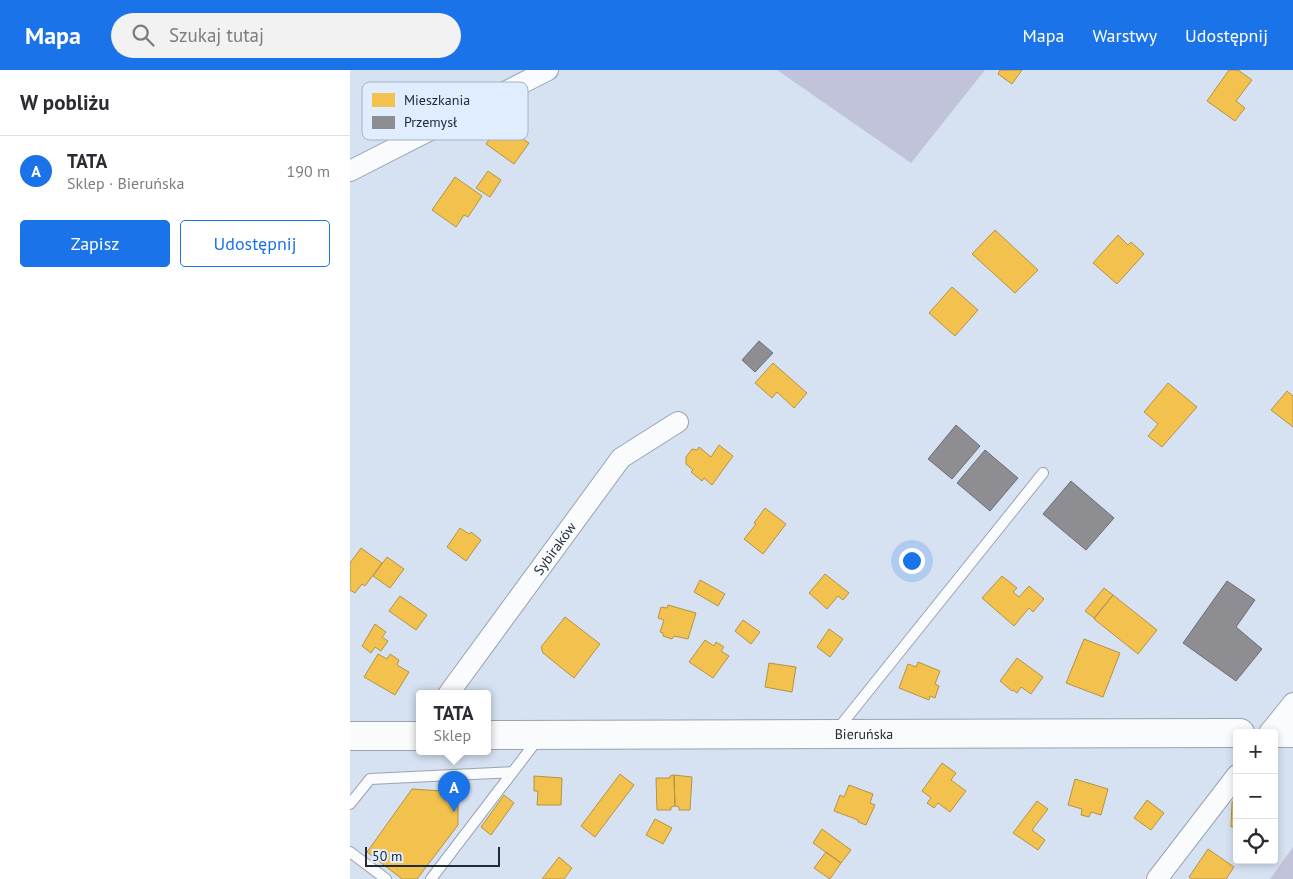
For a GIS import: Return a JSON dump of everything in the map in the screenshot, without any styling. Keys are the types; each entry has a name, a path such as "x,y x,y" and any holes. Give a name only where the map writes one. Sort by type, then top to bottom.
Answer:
{"main road":[{"name":"Bieruńska","path":"491,735 1233,733"},
{"path":"1278,733 1293,733"},
{"path":"350,736 416,736"}],"street":[{"path":"524,82 548,70"},
{"path":"350,171 411,140"},
{"name":"Sybiraków","path":"451,690 621,458 678,422"},
{"path":"1272,729 1293,703"},
{"path":"1157,879 1233,780"}],"lane":[{"path":"835,734 1043,473"},
{"path":"431,879 541,735"},
{"path":"350,804 370,779 513,772"},
{"path":"350,852 386,879"}],"shaded area":[{"path":"777,70 985,70 911,163"},
{"path":"1293,847 1293,879 1270,879"}],"building: Mieszkania":[{"path":"1000,70 1022,70 1012,84 998,74"},
{"path":"1229,70 1238,70 1252,80 1236,101 1245,108 1235,121 1207,101"},
{"path":"489,140 524,140 529,143 514,164 486,144"},
{"path":"488,171 501,180 490,197 476,188"},
{"path":"455,177 482,196 468,217 464,215 456,227 432,210"},
{"path":"995,230 1038,270 1015,293 972,254"},
{"path":"1118,235 1128,245 1131,242 1144,254 1117,284 1093,263"},
{"path":"952,287 978,310 955,336 929,313"},
{"path":"773,363 807,393 794,408 777,392 772,398 755,383"},
{"path":"1168,383 1197,407 1162,447 1148,436 1158,424 1144,412"},
{"path":"1287,391 1293,396 1293,427 1271,410"},
{"path":"719,445 733,456 712,485 704,478 702,481 691,472 693,470 686,464 686,457 692,449 697,450 699,447 711,457"},
{"path":"765,508 786,524 763,554 744,539 756,524 754,523"},
{"path":"460,528 469,534 471,532 481,540 466,561 447,547"},
{"path":"361,548 382,563 365,586 362,584 355,593 350,590 350,563"},
{"path":"387,557 404,569 390,588 373,576"},
{"path":"825,574 849,593 843,600 838,596 827,609 809,593"},
{"path":"1002,576 1017,588 1013,592 1019,597 1029,586 1044,599 1033,612 1029,608 1014,626 982,598"},
{"path":"700,580 725,594 718,606 694,592"},
{"path":"1104,588 1113,595 1094,618 1085,611"},
{"path":"1113,595 1157,630 1138,654 1094,619"},
{"path":"400,596 427,615 416,630 389,611"},
{"path":"668,605 696,613 688,639 674,636 672,639 663,636 663,633 660,632 664,620 658,618 661,607 667,608"},
{"path":"565,617 600,644 574,678 543,653 541,647"},
{"path":"743,620 760,632 751,644 735,631"},
{"path":"375,624 386,632 382,637 388,641 381,651 375,647 371,653 362,646"},
{"path":"829,629 843,639 830,657 817,647"},
{"path":"1084,639 1120,653 1103,697 1066,683"},
{"path":"705,640 714,646 716,642 724,647 721,651 729,656 713,678 689,662"},
{"path":"378,654 387,659 390,654 399,660 397,665 409,672 395,695 364,677"},
{"path":"1017,658 1043,677 1031,694 1021,687 1017,693 1012,691 1000,681"},
{"path":"918,662 940,671 935,684 939,686 935,698 930,696 929,700 899,688 908,664 916,667"},
{"path":"769,663 796,667 792,692 765,687"},
{"path":"942,763 956,773 951,780 966,791 950,812 938,803 934,808 927,803 931,798 922,791"},
{"path":"620,774 634,785 595,837 581,826"},
{"path":"674,775 692,777 690,810 679,810 679,807 675,806"},
{"path":"674,775 675,806 671,807 671,810 657,810 656,778 670,778 670,776"},
{"path":"534,776 562,778 561,805 537,805 538,791 534,791"},
{"path":"1075,779 1108,789 1101,815 1091,812 1089,817 1081,815 1082,809 1068,805"},
{"path":"849,785 873,794 870,803 875,805 866,825 834,811 840,795 844,797"},
{"path":"412,789 458,792 458,825 417,879 402,879 367,852"},
{"path":"504,795 514,803 491,835 481,827"},
{"path":"1147,800 1164,813 1151,830 1134,818"},
{"path":"1037,801 1048,809 1032,830 1045,840 1038,850 1013,833"},
{"path":"1232,802 1233,802 1233,827 1231,827"},
{"path":"655,819 672,828 663,844 646,835"},
{"path":"822,829 851,850 841,863 813,843"},
{"path":"1208,849 1234,867 1226,879 1192,879 1189,877"},
{"path":"826,852 841,863 830,879 814,868"},
{"path":"559,857 572,868 564,879 542,879"}],"building: Przemysł":[{"path":"759,341 773,353 755,372 742,360"},
{"path":"956,425 980,446 952,479 928,459"},
{"path":"985,450 1018,478 990,511 957,483"},
{"path":"1071,481 1114,518 1086,550 1043,514"},
{"path":"1227,581 1255,600 1236,627 1262,649 1236,681 1183,643"}],"place":[{"name":"TATA","path":"454,812"}]}
